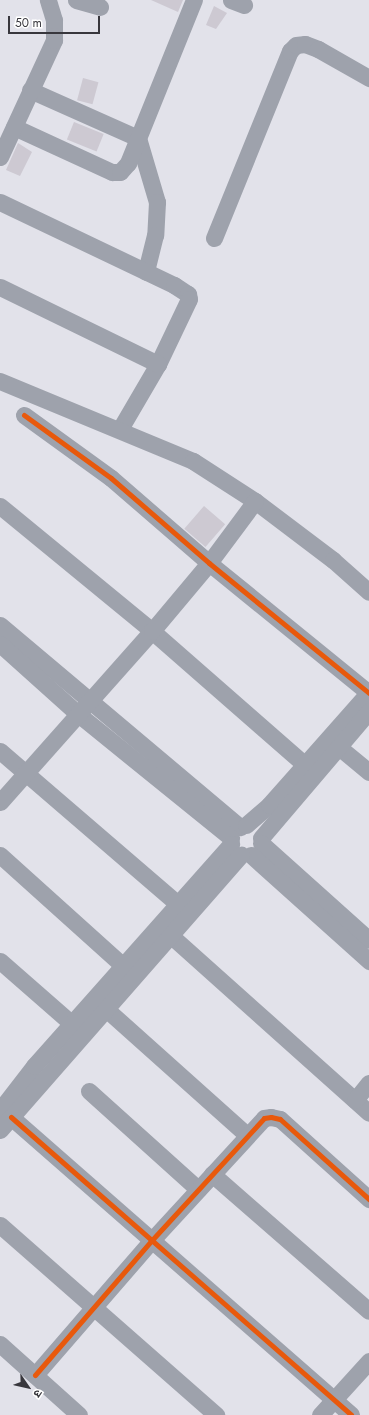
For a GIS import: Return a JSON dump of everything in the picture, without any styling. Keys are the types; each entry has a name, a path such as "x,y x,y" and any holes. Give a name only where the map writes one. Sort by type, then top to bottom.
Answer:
{"street":[{"path":"0,157 54,40 54,20 48,0"},
{"path":"76,0 100,7"},
{"path":"14,127 112,172 120,172 124,168 138,138 194,0"},
{"path":"214,238 290,51 296,46 312,47 369,78"},
{"path":"30,90 138,138 157,202 155,235 146,272"},
{"path":"0,202 146,272 188,294 189,299 158,364 120,429"},
{"path":"0,287 158,364"},
{"path":"0,381 120,429 193,461 256,501 333,560 369,592"},
{"path":"6,1113 106,1009 245,841 333,743 369,693 209,564 111,478 24,415"},
{"path":"0,802 152,631 209,564 256,501"},
{"path":"0,506 152,631 305,765"},
{"path":"0,625 83,708"},
{"path":"0,644 83,708 245,841 369,940"},
{"path":"0,1130 6,1113 34,1066 122,965 177,903 245,841 269,805 305,765 333,743 369,711"},
{"path":"333,743 369,772"},
{"path":"0,751 177,903"},
{"path":"245,841 369,961"},
{"path":"0,856 122,965"},
{"path":"169,934 369,1113"},
{"path":"0,961 71,1023"},
{"path":"106,1009 247,1134"},
{"path":"355,1100 369,1084"},
{"path":"89,1091 198,1189"},
{"path":"6,1113 351,1415"},
{"path":"35,1374 151,1241 247,1134 264,1118 271,1117 280,1119 369,1199"},
{"path":"212,1174 369,1311"},
{"path":"0,1225 216,1415"},
{"path":"0,1344 79,1415"},
{"path":"320,1415 369,1361"}],"building":[{"path":"151,0 183,0 178,12"},
{"path":"214,6 227,13 216,29 206,25"},
{"path":"83,78 98,82 93,104 77,100"},
{"path":"74,122 104,134 97,152 67,140"},
{"path":"18,143 32,152 20,176 6,170"},
{"path":"204,506 225,524 205,547 184,529"}],"cycle path":[{"path":"24,415 111,478 209,563 369,693"},
{"path":"11,1117 351,1415"},
{"path":"35,1375 151,1241 264,1118 271,1117 280,1119 369,1199"}]}
